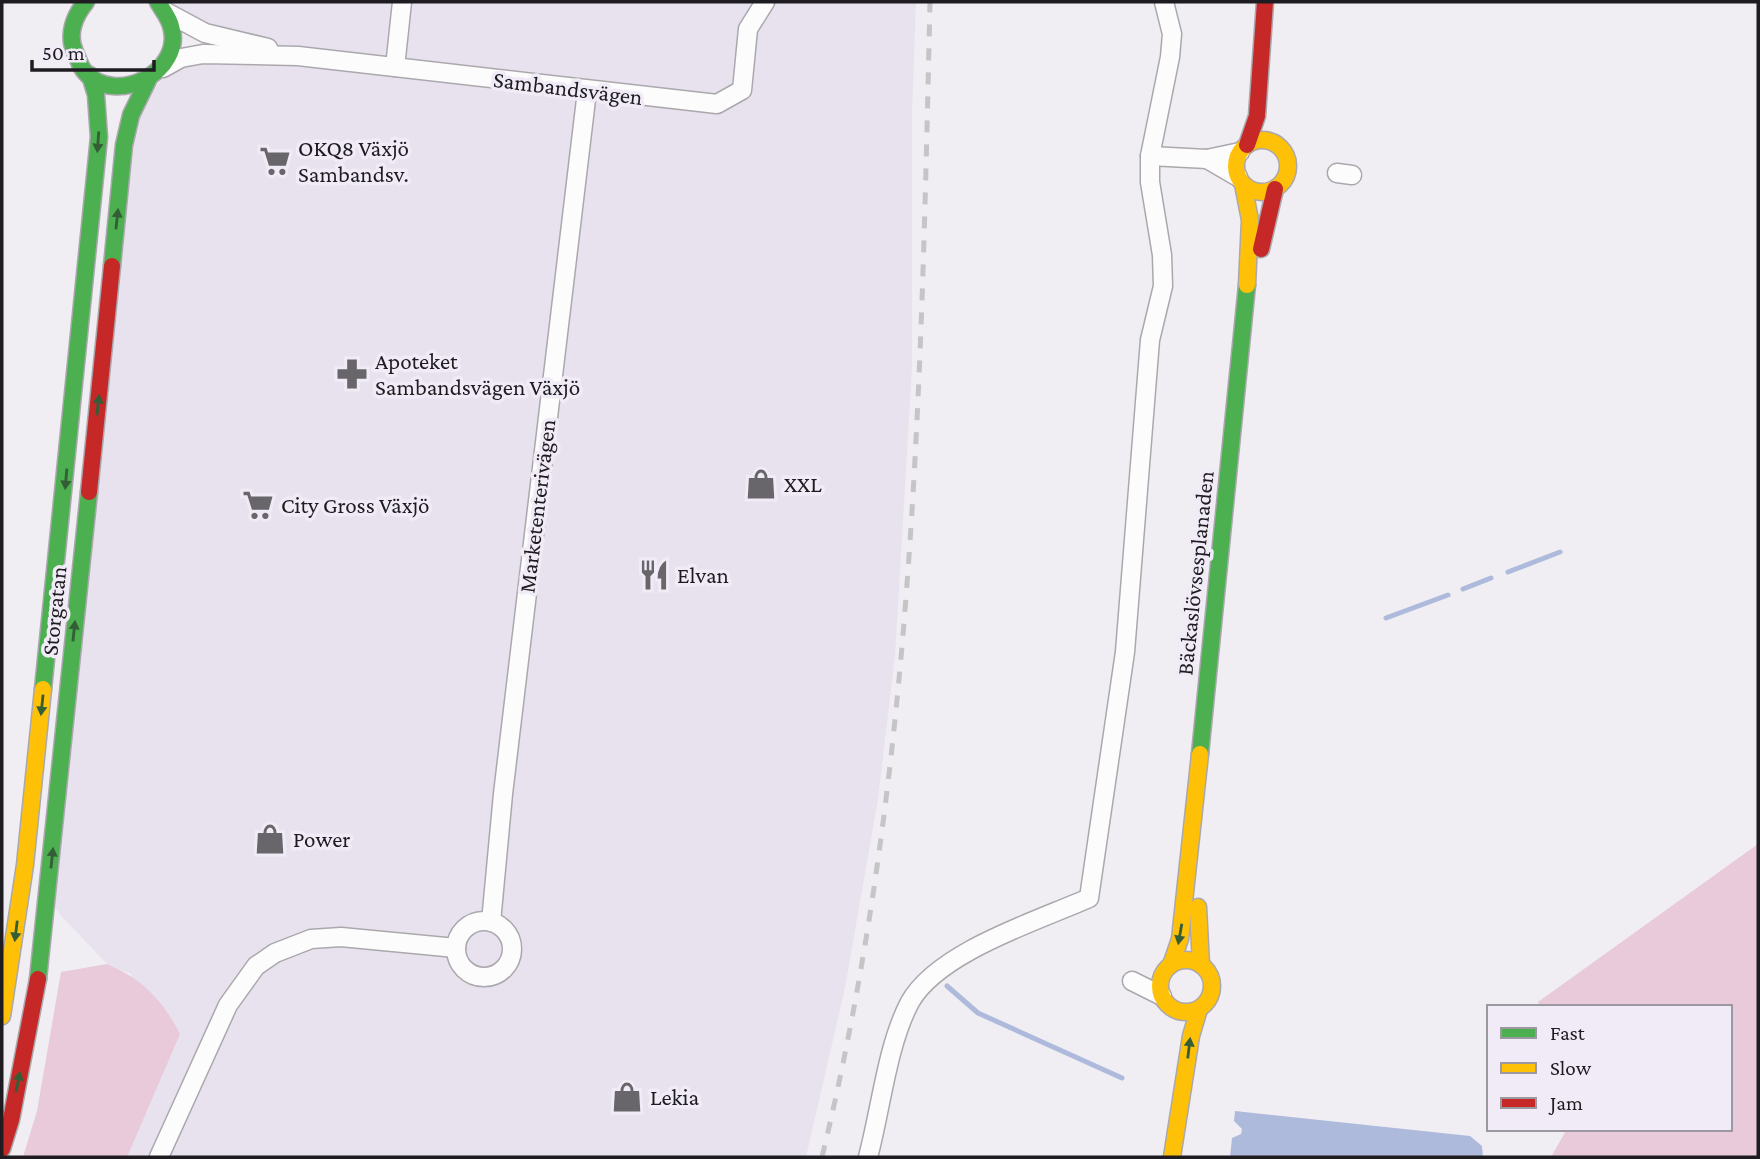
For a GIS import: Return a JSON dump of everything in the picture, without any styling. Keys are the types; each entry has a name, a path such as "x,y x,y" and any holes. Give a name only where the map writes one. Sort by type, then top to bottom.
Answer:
{"street":[{"name":"Storgatan","path":"2,1016 25,865 98,151 99,115 90,75 78,61 72,36 75,19 86,2"},
{"path":"395,67 402,2"},
{"name":"Sambandsvägen","path":"154,75 181,58 203,54 298,56 716,104 742,90 748,29 765,2"},
{"path":"868,1157 894,1048 909,1004 920,986 966,952 1089,898 1125,652 1150,340 1163,286 1162,255 1150,182 1150,156 1170,57 1172,34 1164,2"},
{"name":"Bäckaslövsesplanaden","path":"1171,965 1180,939 1188,881 1249,261 1250,220 1236,164 1257,116 1265,2"},
{"name":"Bäckaslövsesplanaden","path":"1201,965 1197,933 1199,882 1259,266 1275,189 1284,180 1288,167 1285,154 1277,145 1272,110 1275,2"},
{"name":"Storgatan","path":"2,1149 10,1120 42,949 124,145 131,115 172,42 162,7"},
{"name":"Sambandsvägen","path":"162,7 205,33 298,56"},
{"path":"90,75 118,87 131,86 154,75"},
{"name":"Marketenterivägen","path":"491,922 503,794 587,91"},
{"path":"1150,156 1207,159 1264,140 1277,145"},
{"path":"1207,159 1255,192 1275,189"},
{"path":"491,922 506,931 512,947 508,964 502,971 486,977 468,972 461,965 456,948 467,926 491,922"},
{"path":"159,1157 228,1005 256,966 275,953 311,939 341,937 456,948"},
{"path":"1172,1024 1161,979 1171,965 1184,960 1201,965 1210,976 1212,985 1209,999 1199,1009 1191,1036 1172,1157"},
{"path":"1132,981 1184,1012 1199,1009"},
{"path":"1173,1041 1175,1136"}],"shaded area":[{"path":"158,2 916,2 912,112 912,369 895,656 878,799 845,988 806,1157 127,1157 131,974 107,964 48,898 131,115 181,58 293,56 205,33"},
{"path":"1758,844 1758,1157 1551,1157 1566,1131 1732,1131 1732,1005 1540,1005 1538,1002"},
{"path":"107,964 131,976 151,992 180,1034 127,1157 23,1157 37,1111 61,972"}],"water":[{"path":"1235,1111 1470,1136 1482,1146 1483,1157 1230,1157 1232,1138 1241,1134 1242,1129 1234,1121"}],"waterway":[{"path":"1508,572 1560,552"},
{"path":"1463,589 1491,578"},
{"path":"1386,618 1448,595"},
{"path":"947,986 978,1013 1122,1078"}],"railway":[{"path":"822,1157 853,1014 876,871 894,727 916,438 930,2"}],"traffic: fast":[{"path":"86,2 73,26 73,46 85,72 98,82 113,86 129,85 144,79 158,70 168,58 173,43 171,26 158,2"},
{"path":"43,689 99,137 96,95 90,75"},
{"path":"112,266 124,145 131,115 148,80"},
{"path":"1200,754 1247,285"},
{"path":"38,979 89,492"}],"traffic: slow":[{"path":"1262,140 1272,142 1280,148 1286,156 1288,166 1286,176 1280,184 1272,190 1262,192 1252,190 1244,184 1238,176 1236,166 1238,156 1244,148 1252,142 1262,140"},
{"path":"1243,184 1250,220 1247,285"},
{"path":"2,1016 25,865 43,689"},
{"path":"1171,965 1180,939 1200,754"},
{"path":"1198,907 1201,965"},
{"path":"1186,960 1196,962 1204,968 1210,976 1212,986 1210,996 1204,1004 1196,1010 1186,1012 1176,1010 1168,1004 1162,996 1160,986 1162,976 1168,968 1176,962 1186,960"},
{"path":"1172,1157 1191,1036 1199,1009"}],"traffic: jam":[{"path":"1247,145 1257,116 1265,2"},
{"path":"1261,249 1275,189"},
{"path":"89,492 112,266"},
{"path":"2,1149 11,1120 38,979"}],"place":[{"name":"OKQ8 Växjö Sambandsv.","path":"275,161"},
{"name":"Apoteket Sambandsvägen Växjö","path":"352,374"},
{"name":"XXL","path":"761,484"},
{"name":"City Gross Växjö","path":"258,505"},
{"name":"Elvan","path":"654,575"},
{"name":"Power","path":"270,839"},
{"name":"Lekia","path":"627,1097"}]}
